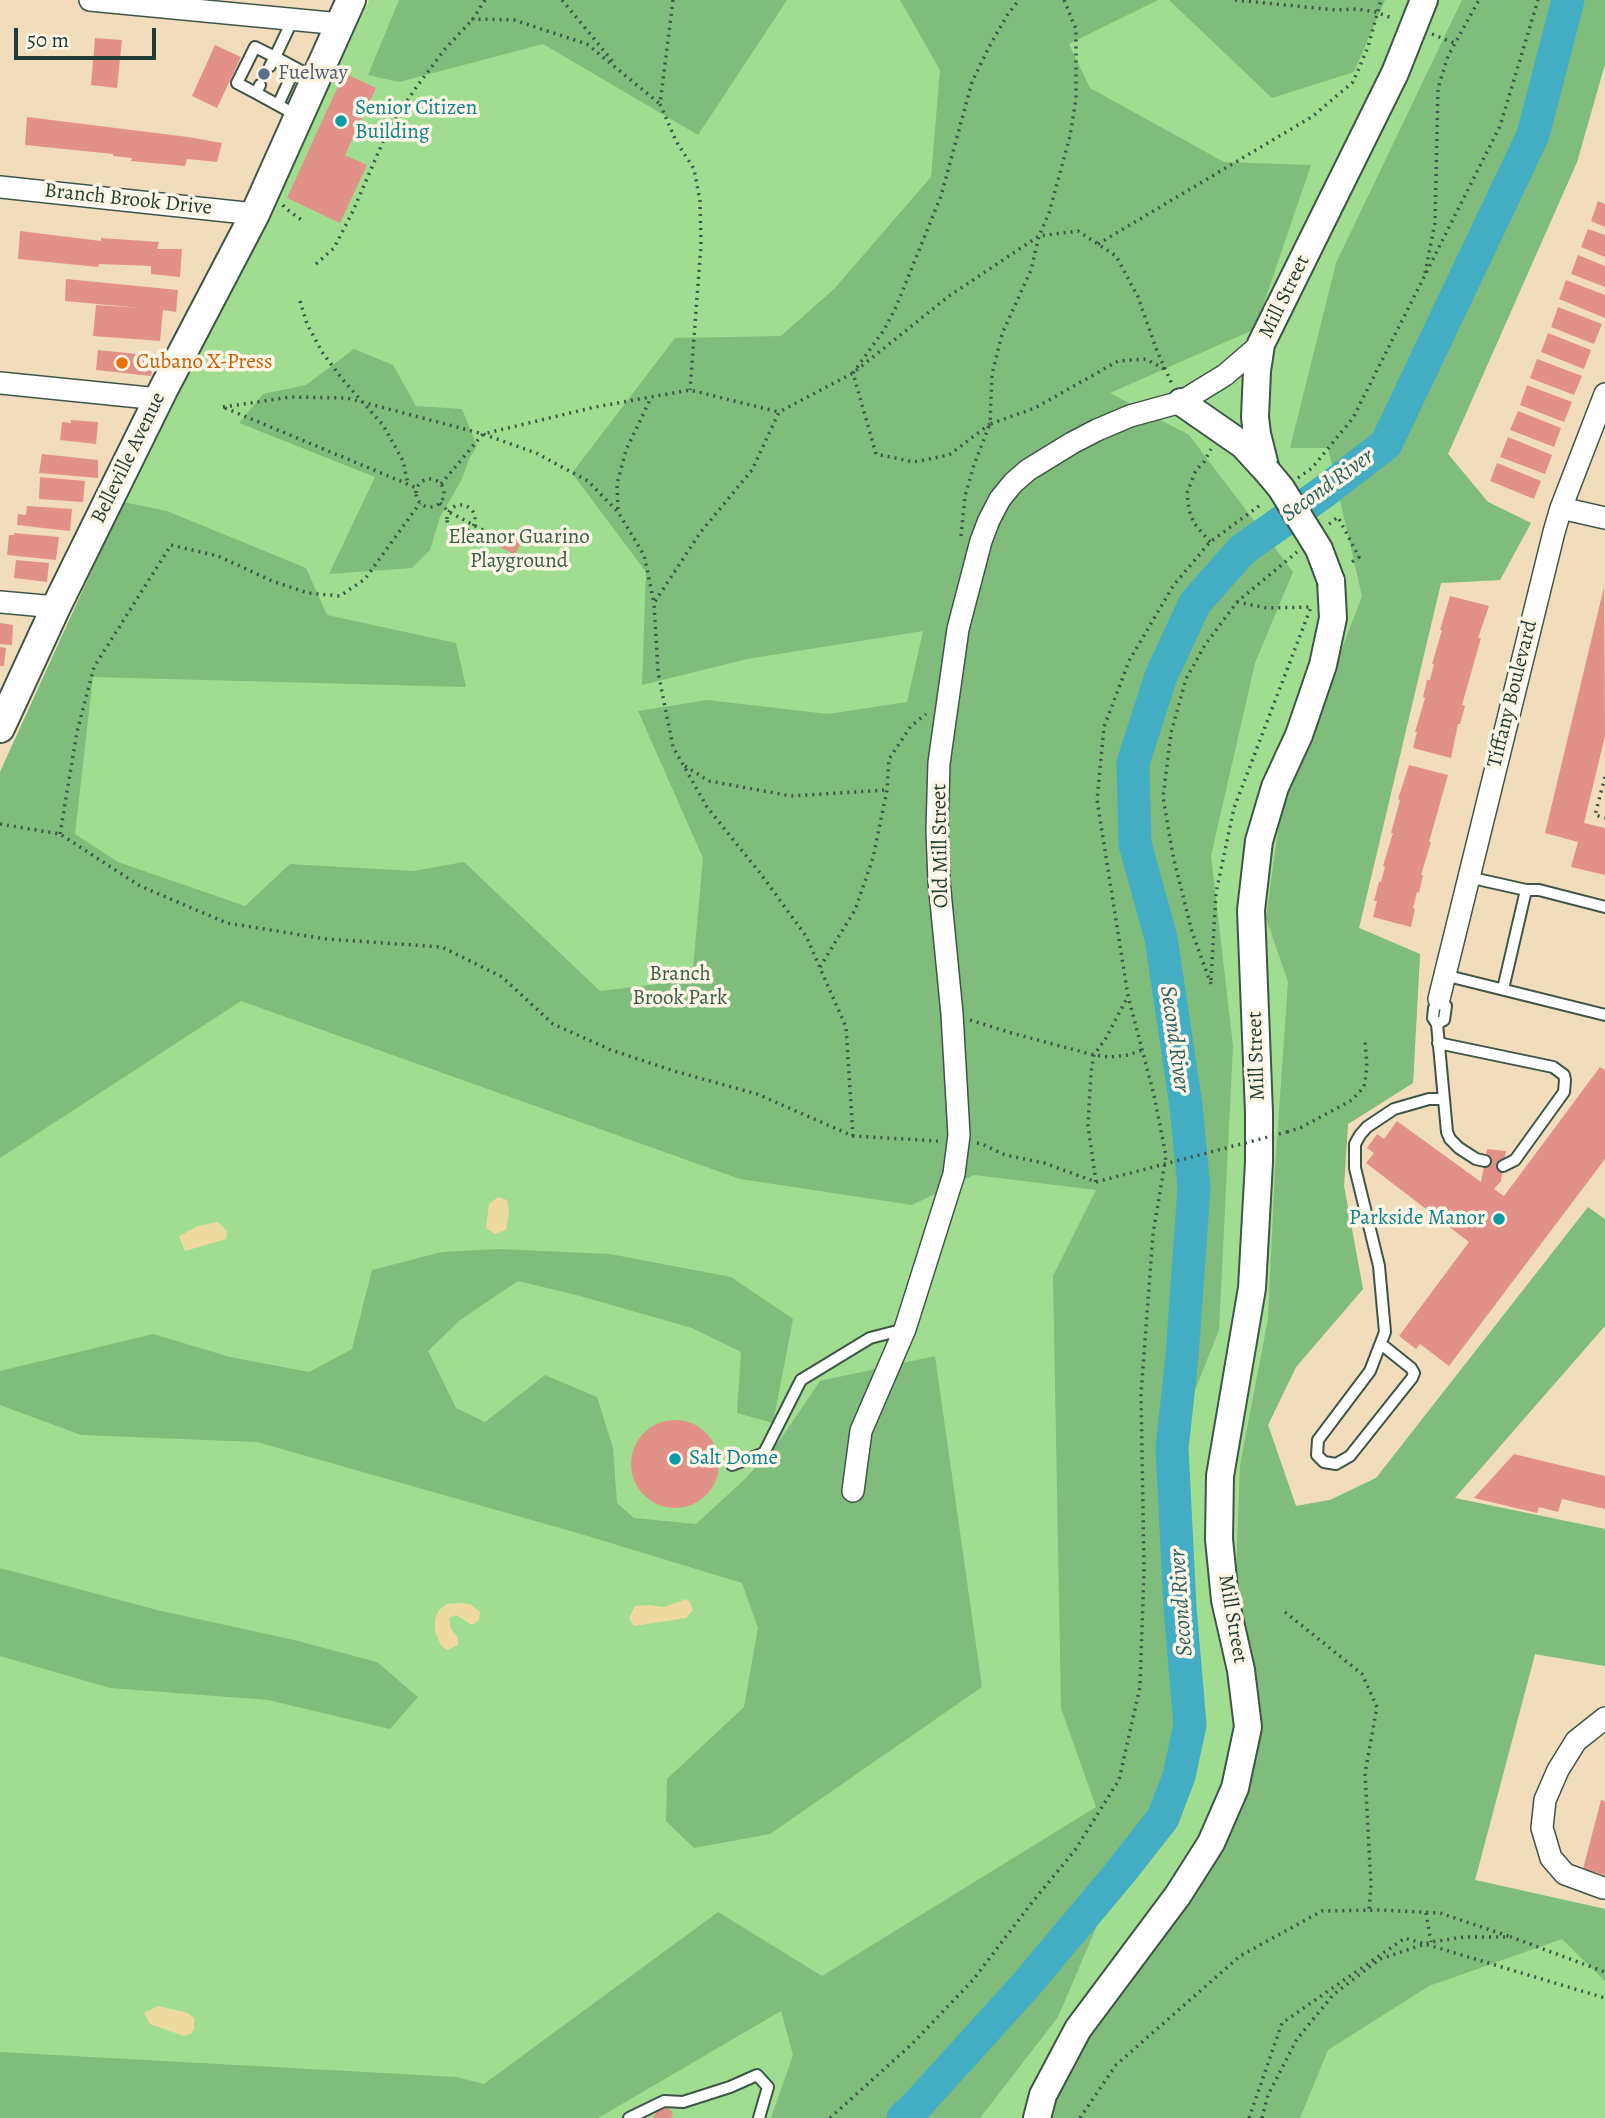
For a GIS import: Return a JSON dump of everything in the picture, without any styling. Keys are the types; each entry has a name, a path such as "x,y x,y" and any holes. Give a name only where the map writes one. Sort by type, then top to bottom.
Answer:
{"main road":[{"name":"Belleville Avenue","path":"0,728 56,607 159,399 255,214 288,111 305,73 346,12"}],"street":[{"path":"90,0 293,19 346,12"},
{"name":"Mill Street","path":"1037,2118 1044,2095 1078,2029 1178,1895 1211,1843 1235,1788 1248,1727 1241,1670 1225,1600 1219,1539 1220,1476 1252,1288 1259,1162 1251,910 1259,841 1275,788 1299,735 1323,665 1333,618 1337,575 1281,488 1266,470 1255,417 1257,371 1261,344 1395,73 1424,0"},
{"name":"Branch Brook Drive","path":"0,187 255,214"},
{"name":"Old Mill Street","path":"853,1490 861,1431 905,1329 954,1174 958,1142 951,1014 939,881 939,763 958,629 981,541 1000,499 1028,470 1097,430 1130,416 1181,402 1225,375 1261,344"},
{"path":"0,383 159,399"},
{"name":"Tiffany Boulevard","path":"1439,1000 1561,508 1605,394"},
{"path":"1181,402 1243,445 1266,470"},
{"path":"1561,508 1605,518"},
{"path":"0,602 56,607"},
{"path":"1604,1888 1565,1874 1551,1858 1542,1828 1545,1800 1558,1770 1576,1741 1605,1718"}],"lane":[{"path":"272,62 293,19"},
{"path":"288,111 258,89 237,83 255,47 272,62 305,73"},
{"path":"1468,877 1526,890 1539,890 1605,907"},
{"path":"1503,989 1526,890"},
{"path":"1444,975 1605,1015"},
{"path":"1439,1000 1446,1006 1444,1020 1437,1024 1447,1132 1459,1148 1476,1159 1485,1161"},
{"path":"1438,1042 1560,1070 1565,1080 1564,1092 1515,1160 1503,1166"},
{"path":"1381,1344 1411,1368 1414,1373 1412,1378 1350,1456 1336,1464 1324,1462 1317,1455 1318,1440 1370,1371 1385,1332 1379,1266 1355,1168 1355,1144 1367,1127 1394,1109 1429,1099 1443,1099"},
{"path":"732,1465 764,1453 801,1380 870,1338 905,1329"},
{"path":"629,2118 664,2101 683,2102 730,2087 757,2074 768,2087 760,2118"}],"path":[{"path":"316,264 334,248 388,130 415,89 445,49 473,19 485,0"},
{"path":"562,0 621,70"},
{"path":"660,104 673,0"},
{"path":"853,373 884,330 896,307 941,196 972,82 989,47 1019,0"},
{"path":"960,545 965,496 990,424 992,374 1002,334 1031,270 1039,236 1049,213 1076,99 1076,29 1064,0"},
{"path":"1235,0 1336,10 1357,9 1376,12 1413,27"},
{"path":"1098,244 1313,117 1353,82 1368,47 1381,0"},
{"path":"1423,279 1435,223 1438,88 1448,57 1479,0"},
{"path":"1312,468 1353,418 1500,126 1538,0"},
{"path":"473,19 514,20 587,44 660,104 676,141 694,169 700,201 701,245 690,390"},
{"path":"282,203 303,221"},
{"path":"654,603 700,533 752,470 779,412 853,373 950,296 1039,236 1078,231 1116,256 1133,287 1181,402"},
{"path":"300,301 307,324 323,352 343,380 383,425 402,461 408,484"},
{"path":"853,373 876,454 914,462 949,456 990,424 1035,408 1118,361 1146,359 1166,370"},
{"path":"440,484 483,434 595,407 690,390 779,412"},
{"path":"417,488 223,407 291,397 346,398 483,434 536,453 588,481 618,512 644,555 654,603 658,672 673,747 707,807 806,936 846,1027 853,1136"},
{"path":"618,512 617,484 626,450 652,397"},
{"path":"1210,542 1194,523 1187,493 1196,470 1204,462 1214,443"},
{"path":"428,479 440,484 444,496 440,503 428,507 420,503 416,496 417,488 423,481 428,479"},
{"path":"60,834 76,733 94,667 171,545 218,556 272,581 308,593 340,596 365,579 420,503"},
{"path":"440,503 449,512 485,531"},
{"path":"459,505 468,507 474,514 474,525 466,533 456,533 449,527 449,512 459,505"},
{"path":"830,2118 912,2043 972,1980 1075,1850 1119,1780 1140,1687 1144,1570 1141,1394 1153,1234 1166,1156 1154,1095 1128,996 1097,800 1104,727 1129,661 1173,586 1210,542 1249,514"},
{"path":"1328,525 1338,517 1359,557 1337,575"},
{"path":"1211,984 1192,932 1173,856 1163,797 1171,733 1186,679 1205,645 1237,602 1298,551"},
{"path":"1237,602 1267,608 1311,607"},
{"path":"820,967 855,910 873,858 887,790 889,759 911,726 949,694"},
{"path":"683,765 709,781 791,796 887,790"},
{"path":"1605,777 1595,815 1605,818"},
{"path":"0,824 60,834 140,886 227,923 326,939 442,947 502,977 553,1024 611,1050 757,1094 853,1136 982,1144 1006,1155 1044,1163 1096,1182 1302,1127 1352,1100 1364,1087 1367,1067 1365,1040"},
{"path":"1096,1182 1088,1126 1091,1072 1094,1055 1128,996"},
{"path":"951,1014 1094,1055 1119,1056 1142,1050"},
{"path":"1284,1612 1362,1674 1377,1707 1365,1773 1371,1885 1369,1910"},
{"path":"1080,2118 1115,2065 1240,1956 1322,1911 1440,1913 1605,1972"},
{"path":"1426,1912 1430,1942"},
{"path":"1262,2118 1268,2095 1297,2039 1333,1995 1380,1959 1430,1942 1465,1937 1511,1937"},
{"path":"1248,2118 1282,2023 1405,1938 1605,1998"}],"green space":[{"name":"Branch Brook Park","path":"369,0 1605,0 1605,64 1577,162 1448,454 1488,502 1531,523 1500,580 1441,583 1359,928 1420,954 1413,1083 1348,1124 1344,1186 1363,1289 1296,1367 1268,1425 1296,1506 1330,1500 1376,1478 1454,1499 1605,1529 1605,1666 1535,1654 1475,1880 1605,1909 1605,2118 0,2118 0,772 123,502 285,181"},
{"path":"399,0 787,0 698,135 543,44 399,82 368,75"},
{"path":"900,0 1158,0 1069,44 1090,88 1224,162 1311,165 1255,329 1110,393 1189,435 1293,572 1255,663 1211,856 1233,1046 1219,1330 1172,1448 1180,1607 1190,1725 1179,1776 1163,1818 1119,1874 1058,2017 980,2118 771,2118 793,2055 781,2011 598,2118 0,2118 0,2052 456,2077 484,2084 718,1912 822,1976 1096,1807 1061,1708 1053,1276 1096,1190 974,1175 912,1205 740,1179 241,1001 0,1158 0,772 123,502 167,511 306,568 327,615 456,643 466,687 93,677 75,834 118,862 245,906 290,864 413,871 464,862 600,991 692,980 703,858 638,711 707,700 828,714 907,702 923,631 747,659 642,685 646,572 572,473 675,338 781,336 834,289 931,177 940,70"},
{"path":"1169,0 1385,0 1354,72 1272,98"},
{"path":"1462,0 1605,0 1605,64 1577,162 1448,454 1488,502 1531,523 1500,580 1441,583 1359,928 1420,954 1413,1083 1348,1124 1344,1186 1363,1289 1296,1367 1268,1425 1296,1506 1330,1500 1376,1478 1588,1207 1605,1219 1605,1326 1455,1498 1605,1529 1605,1666 1535,1654 1475,1880 1605,1909 1605,1981 1562,1939 1429,1986 1328,2050 1300,2118 1048,2118 1050,2099 1124,1982 1231,1824 1260,1718 1236,1574 1240,1465 1268,1319 1288,982 1266,918 1281,809 1362,596 1328,448 1290,448 1336,263"},
{"path":"354,349 393,365 416,406 462,409 477,446 440,517 430,550 412,568 329,574 375,477 239,423 263,394 306,385"},
{"path":"499,1249 610,1254 731,1277 793,1319 773,1423 737,1413 741,1352 692,1328 518,1281 460,1320 428,1351 456,1408 485,1422 545,1375 597,1397 613,1448 617,1503 634,1518 696,1524 745,1479 780,1440 820,1381 935,1356 982,1687 770,1834 694,1848 666,1821 667,1779 744,1707 758,1628 742,1583 581,1534 257,1442 81,1435 0,1405 0,1371 153,1334 230,1357 309,1372 352,1349 372,1270 442,1252"},
{"path":"0,1568 157,1610 294,1640 377,1662 418,1697 390,1729 268,1700 110,1688 0,1656"}],"sand":[{"path":"498,1197 507,1200 509,1212 506,1230 495,1234 486,1228 489,1204"},
{"path":"218,1222 227,1231 226,1239 185,1251 179,1236 198,1226"},
{"path":"686,1599 693,1610 686,1618 634,1626 629,1618 635,1606 664,1607"},
{"path":"447,1604 470,1604 480,1612 479,1620 472,1625 456,1615 449,1618 451,1629 458,1638 458,1645 447,1650 441,1645 435,1632 435,1619 439,1610"},
{"path":"158,2006 188,2013 194,2018 191,2034 184,2036 150,2024 144,2013"}],"building":[{"path":"95,38 122,40 117,88 91,85"},
{"path":"215,45 241,57 217,108 192,96"},
{"name":"Senior Citizen Building","path":"344,73 376,88 345,155 367,165 340,223 287,198"},
{"path":"27,117 222,143 217,162 187,159 185,166 131,161 132,158 113,154 25,145"},
{"path":"1598,201 1605,204 1605,227 1591,221"},
{"path":"1588,229 1605,235 1605,257 1581,247"},
{"path":"20,231 101,241 101,238 159,242 157,249 182,249 180,277 151,274 151,266 99,264 98,267 18,259"},
{"path":"1578,255 1605,266 1605,287 1571,274"},
{"path":"66,279 178,290 176,312 163,310 160,341 93,336 96,305 140,308 65,301"},
{"path":"1566,280 1605,295 1605,318 1559,299"},
{"path":"1558,307 1602,324 1594,344 1551,327"},
{"path":"1548,333 1591,350 1584,369 1541,352"},
{"path":"98,350 155,356 151,376 96,370"},
{"path":"1537,359 1582,376 1574,395 1530,378"},
{"path":"1527,385 1572,402 1564,422 1520,405"},
{"path":"1518,411 1561,428 1554,447 1510,430"},
{"path":"71,420 98,422 96,444 60,440 62,422 71,423"},
{"path":"1508,437 1552,455 1545,474 1500,457"},
{"path":"42,454 98,460 98,478 39,473"},
{"path":"1497,463 1541,481 1534,499 1490,481"},
{"path":"40,477 85,481 83,502 39,499"},
{"path":"27,506 72,509 70,531 17,525 18,514 26,515"},
{"path":"498,530 521,542 515,555 491,542"},
{"path":"14,533 59,537 56,560 7,555 9,535"},
{"path":"16,560 49,563 47,582 14,578"},
{"path":"1604,587 1605,736 1584,823 1605,828 1605,875 1571,867 1578,842 1545,833"},
{"path":"1450,596 1489,606 1478,638 1481,638 1462,705 1465,706 1451,758 1413,748 1427,680 1430,680"},
{"path":"0,623 13,625 12,645 0,644"},
{"path":"0,647 6,648 4,666 0,666"},
{"path":"1409,765 1448,775 1429,842 1411,927 1373,917 1377,901 1374,901 1393,833 1400,800 1398,799"},
{"name":"Parkside Manor","path":"1600,1067 1605,1070 1605,1159 1449,1366 1420,1344 1416,1349 1399,1336 1469,1242 1366,1163 1374,1153 1367,1148 1377,1134 1384,1139 1397,1121 1481,1182 1487,1149 1506,1151 1501,1181 1494,1189 1504,1196"},
{"name":"Salt Dome","path":"675,1420 692,1424 706,1433 715,1447 719,1464 715,1481 706,1495 692,1504 675,1508 658,1504 644,1495 635,1481 631,1464 635,1447 644,1433 658,1424"},
{"path":"1514,1454 1605,1476 1605,1509 1562,1499 1558,1512 1539,1507 1537,1513 1474,1498"},
{"path":"1601,1800 1605,1801 1605,1875 1583,1869"},
{"path":"666,2107 673,2112 671,2116 674,2118 653,2118 656,2112"}],"waterway":[{"name":"Second River","path":"903,2118 1025,1986 1163,1818 1179,1776 1190,1725 1180,1607 1172,1448 1182,1357 1194,1188 1186,1106 1161,938 1135,844 1133,763 1161,676 1195,603 1242,550 1386,444 1533,135 1568,0"}],"place":[{"name":"Fuelway","path":"264,74"},
{"name":"Senior Citizen Building","path":"341,121"},
{"name":"Cubano X-Press","path":"122,363"},
{"name":"Parkside Manor","path":"1499,1219"},
{"name":"Salt Dome","path":"675,1459"}],"park label":[{"name":"Eleanor Guarino Playground","path":"519,550"}]}
